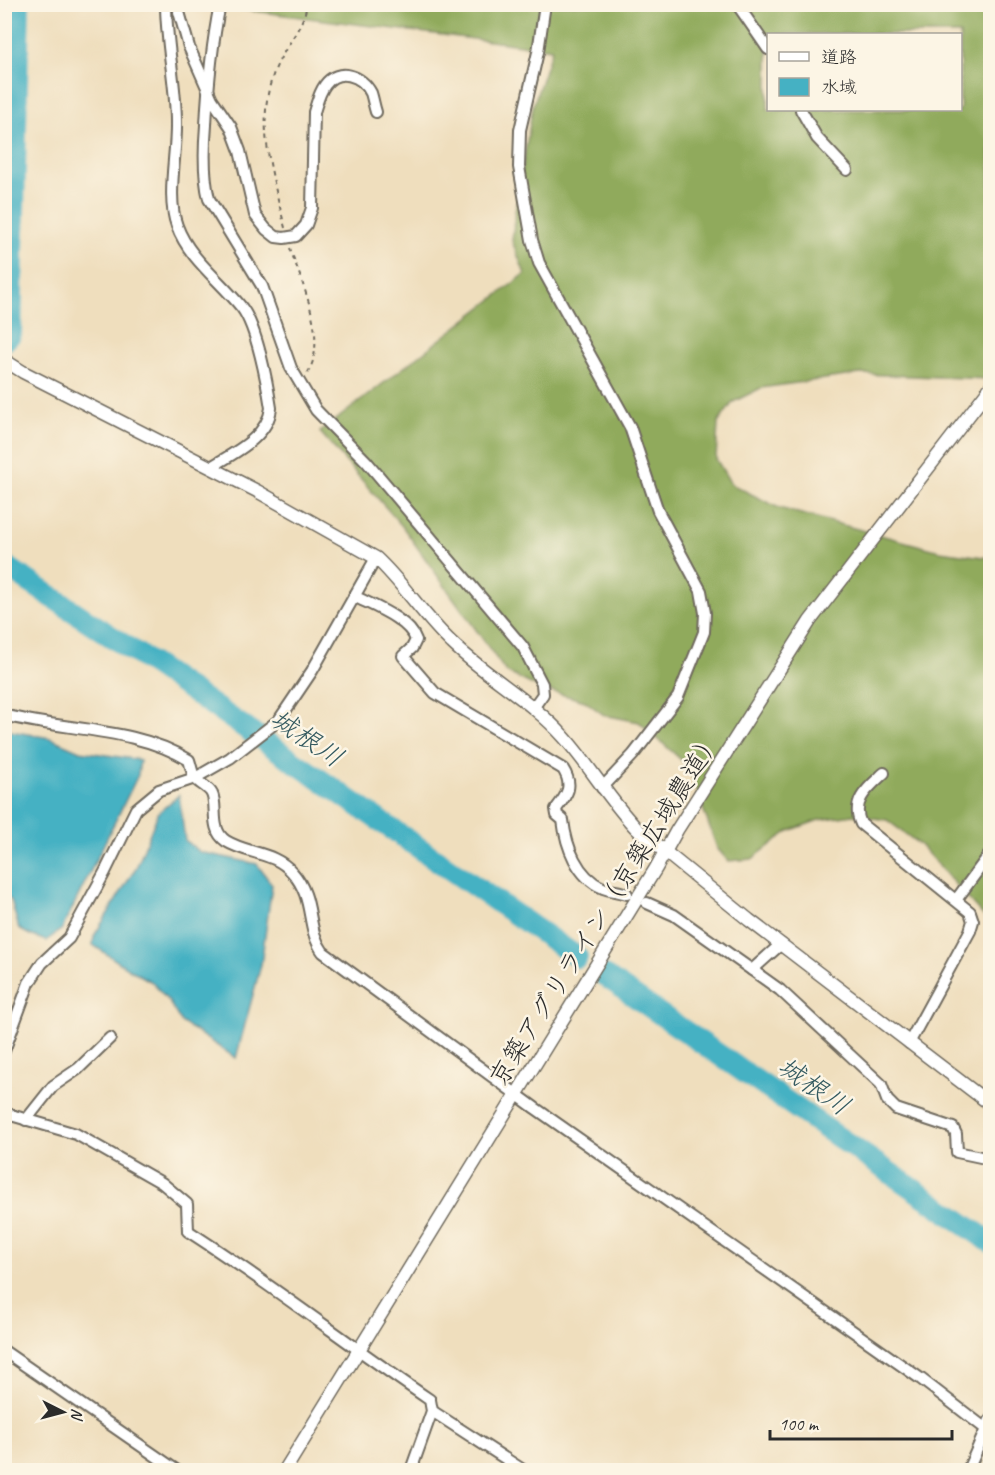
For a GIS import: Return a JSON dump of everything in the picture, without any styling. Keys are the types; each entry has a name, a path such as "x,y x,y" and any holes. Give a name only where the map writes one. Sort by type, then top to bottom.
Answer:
{"street":[{"path":"166,4 166,34 176,99 177,123 172,207 177,227 192,251 242,308 250,321 271,408 270,420 248,444 211,467"},
{"path":"180,4 189,46 208,87 231,127 240,151 255,215 276,237 297,236 306,225 312,207 314,112 325,84 335,76 351,75 362,80 371,94 375,112"},
{"path":"220,4 208,87 204,151 206,188 209,199 262,286 291,368 316,410 367,462 523,647 542,684 543,694 533,708"},
{"path":"545,4 538,52 520,130 519,167 532,240 539,263 630,427 658,511 701,591 705,613 704,632 678,698 633,755 602,788"},
{"path":"737,4 767,48"},
{"path":"802,111 817,138 847,170"},
{"path":"4,360 23,372 211,467 376,558 391,572 451,643 533,708 565,738 637,830 990,1104"},
{"name":"京築アグリライン（京築広域農道）","path":"285,1470 780,666 810,621 990,388"},
{"path":"4,1051 28,983 42,963 69,938 136,809 159,790 195,778 230,758 279,720 312,671 376,558"},
{"path":"354,596 403,622 413,631 416,640 412,648 403,656 435,693 563,769 569,778 568,789 565,798 556,809 557,815 563,820 565,838 570,852 588,878 604,889 627,894"},
{"path":"4,715 31,722 118,735 160,747 189,760 195,778 212,794 218,830 225,840 279,861 300,881 311,910 314,937 323,952 517,1094 755,1263 988,1424 968,1470"},
{"path":"884,773 865,791 858,805 856,814 861,824 970,912 973,921 970,931 909,1043"},
{"path":"956,900 990,854"},
{"path":"647,903 674,915 780,990 881,1083 887,1100 896,1109 953,1128 956,1134 957,1152 990,1159"},
{"path":"752,970 781,944"},
{"path":"26,1120 53,1086 78,1069 110,1038"},
{"path":"4,1113 76,1134 162,1183 187,1204 188,1231 430,1400 432,1411 411,1470"},
{"path":"4,1351 176,1470"},
{"path":"432,1411 523,1470"}],"path":[{"path":"300,384 312,365 316,344 312,316 287,237 264,125 268,86 276,66 302,23 308,4"}],"green space":[{"path":"205,5 979,5 990,24 990,379 860,374 761,388 733,402 718,423 716,459 731,484 779,508 940,551 990,558 990,923 920,845 887,820 853,815 819,820 789,831 752,859 728,861 717,848 688,766 639,722 604,715 585,701 539,688 506,672 402,526 320,432 525,274 512,241 533,106 552,49"}],"water":[{"path":"5,730 50,738 80,751 140,760 138,775 62,929 46,941 19,929 11,900 5,896"},
{"path":"179,795 185,840 200,852 257,864 272,885 261,965 236,1058 181,1022 169,1002 152,982 93,945 94,936 137,866 158,813"}],"waterway":[{"name":"城根川","path":"4,341 11,334 19,4"},
{"name":"城根川","path":"4,565 157,667 577,957"},
{"name":"城根川","path":"605,976 990,1242"}]}
